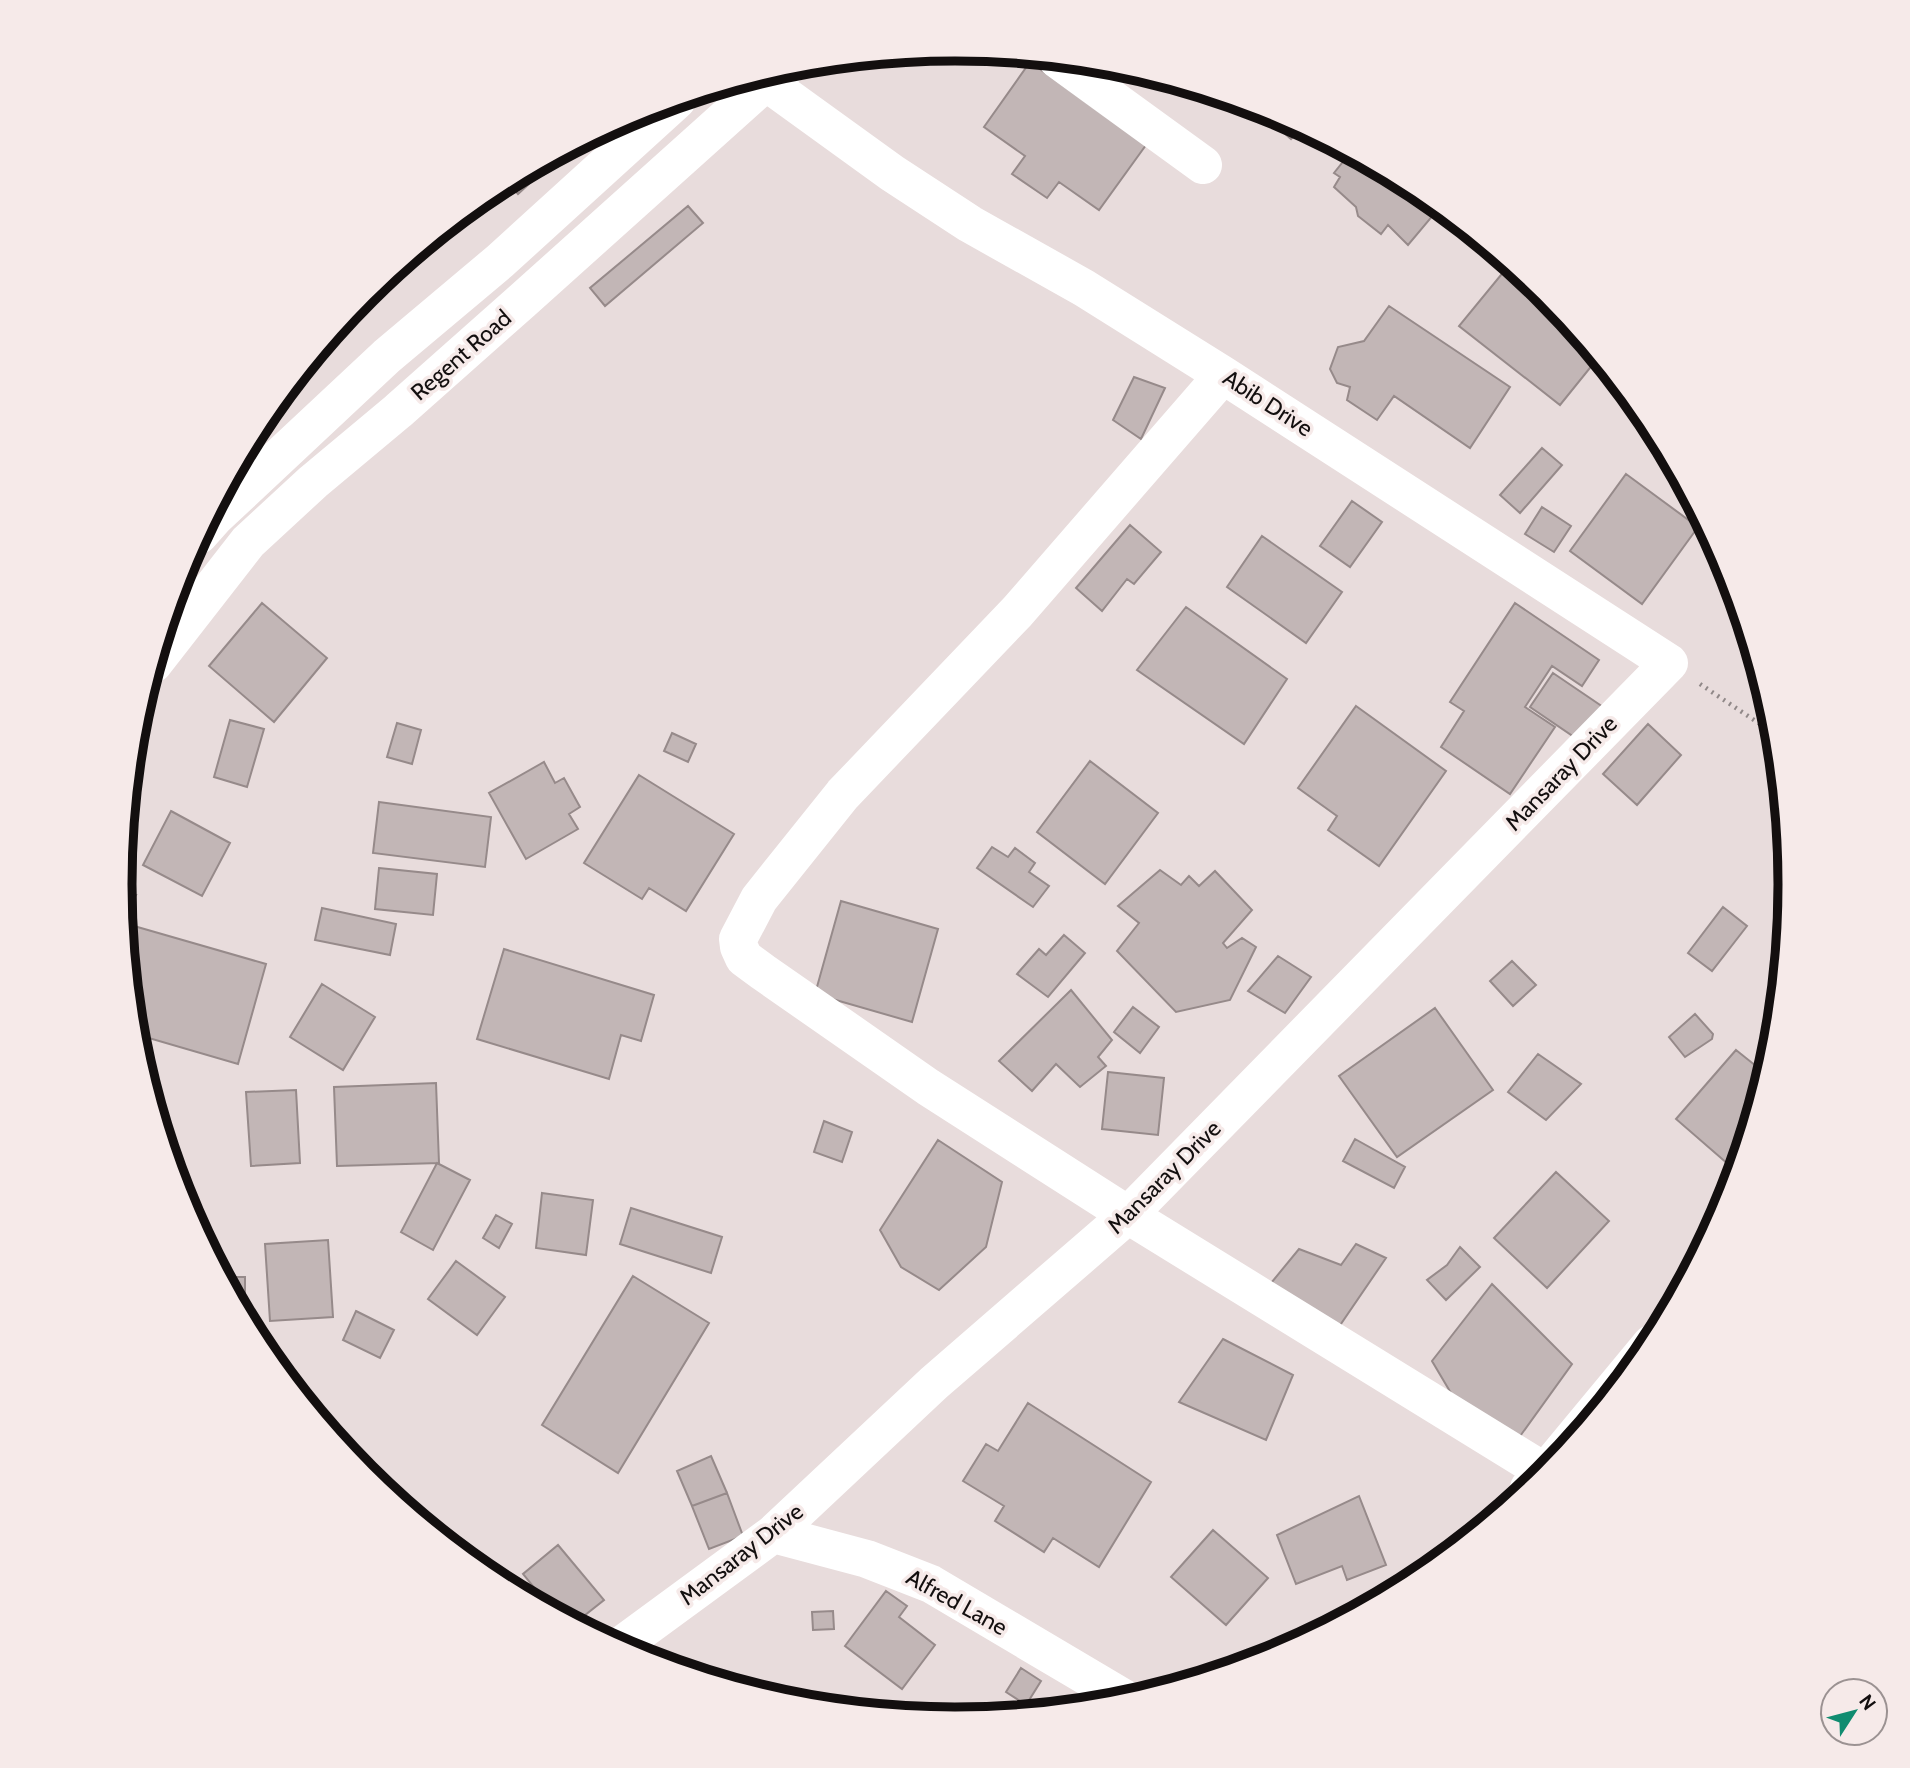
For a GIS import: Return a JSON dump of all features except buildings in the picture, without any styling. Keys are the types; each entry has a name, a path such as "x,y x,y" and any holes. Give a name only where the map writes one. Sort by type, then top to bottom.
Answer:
{"street":[{"path":"1071,70 1203,166"},
{"name":"Abib Drive","path":"779,80 891,173 970,224 1084,288 1223,374 1669,663"},
{"name":"Regent Road","path":"168,645 257,534 313,482 470,347 759,85"},
{"name":"Regent Road","path":"222,510 387,356 500,261 658,117"},
{"path":"1223,374 1017,612 843,794 759,899 738,939 739,947 744,958 928,1087 1528,1474"},
{"name":"Mansaray Drive","path":"630,1639 773,1534 934,1383 1128,1215 1669,663"},
{"name":"Alfred Lane","path":"773,1534 867,1559 911,1574 1113,1692"}],"path":[{"path":"1669,663 1762,726"}]}
